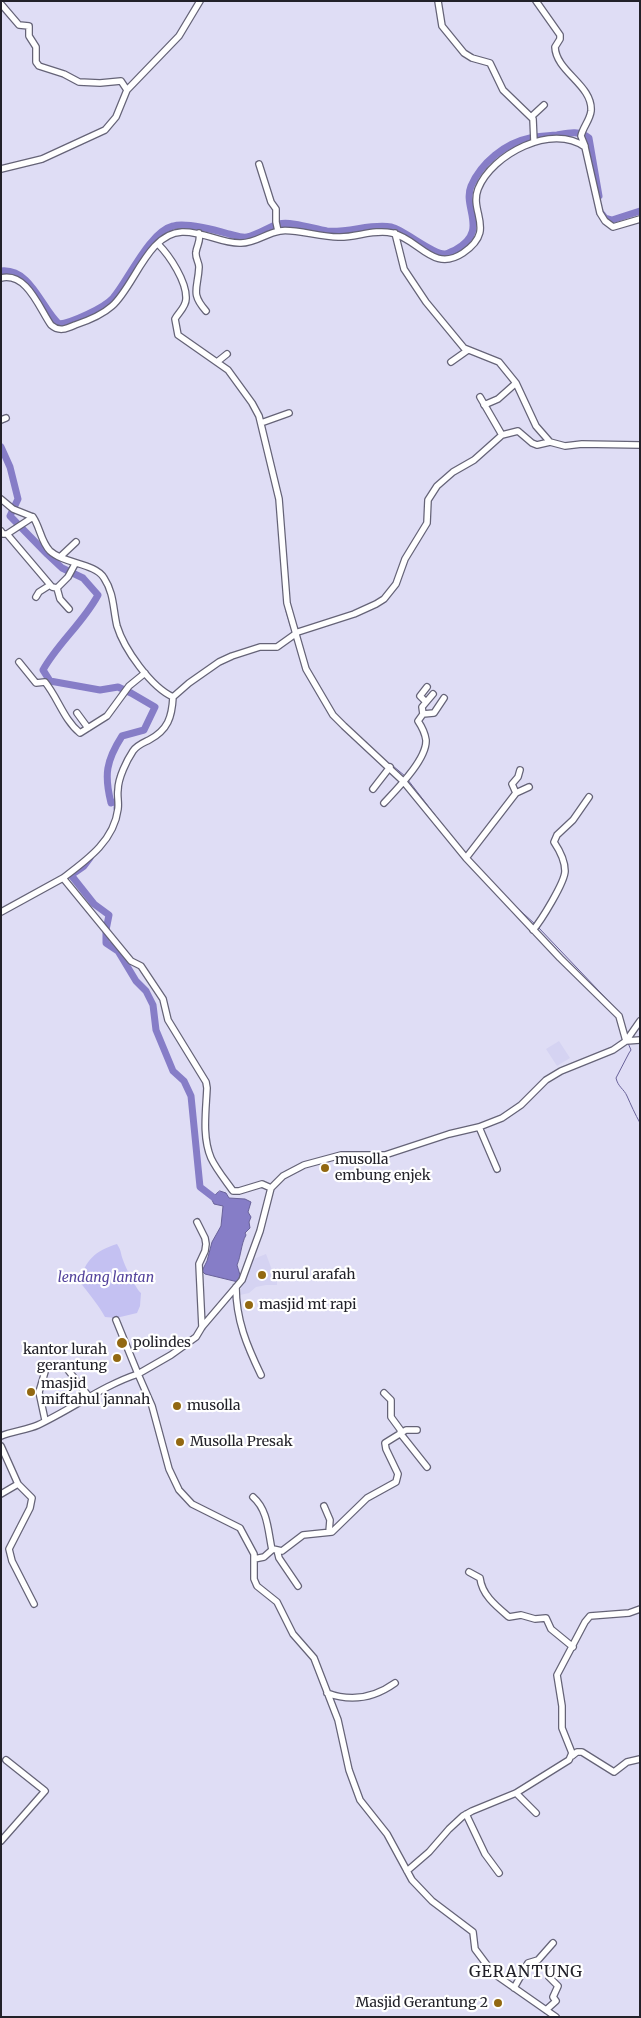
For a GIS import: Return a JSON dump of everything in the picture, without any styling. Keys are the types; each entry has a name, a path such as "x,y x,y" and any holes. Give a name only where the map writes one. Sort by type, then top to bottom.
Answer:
{"street":[{"path":"1,170 42,159 103,132 116,117 127,90 179,36 200,1"},
{"path":"438,1 442,26 464,53 472,58 490,62 502,90 534,122 534,139"},
{"path":"536,1 560,35 555,48 556,54 589,102 590,111 581,134 600,213 604,222 613,226 640,219"},
{"path":"1,4 19,25 26,24 29,26 29,36 36,47 36,62 39,66 64,74 79,82 101,83 122,81 127,90"},
{"path":"531,117 544,105"},
{"path":"1,278 10,277 23,284 51,325 56,329 65,329 83,322 113,305 149,254 172,233 199,233 240,244 261,239 277,228 341,237 383,232 395,233 440,259 449,260 464,252 480,232 480,218 476,196 485,175 500,160 534,139 568,140 577,142 585,147"},
{"path":"259,164 271,202 276,209 277,228"},
{"path":"199,233 200,240 196,254 199,277 195,293 206,311"},
{"path":"395,233 405,272 431,308 468,350 497,361 516,383 536,426 550,442"},
{"path":"158,244 176,267 186,299 175,320 177,333 181,338 228,370 252,403 261,423 279,499 286,603 306,669 333,715 404,781 467,857 536,927 619,1016 626,1041"},
{"path":"451,362 468,350"},
{"path":"216,362 227,354"},
{"path":"484,405 496,400 516,383"},
{"path":"480,397 502,434"},
{"path":"261,423 289,413"},
{"path":"1,912 63,878 92,855 111,832 119,807 118,786 130,757 135,748 152,739 166,726 171,716 173,696 219,662 248,650 260,647 277,647 296,633 360,612 387,597 396,584 405,559 416,544 427,522 427,504 434,489 449,475 477,458 502,434 515,431 536,444 550,442 565,446 582,444 640,445"},
{"path":"1,499 12,508 33,517 48,548 60,557 74,567 93,569 104,576 113,597 119,631 145,673 163,691 173,696"},
{"path":"33,517 15,528 4,532 50,585 57,588"},
{"path":"60,557 76,542"},
{"path":"57,588 68,577 74,567"},
{"path":"36,597 39,592 50,585"},
{"path":"57,588 60,599 69,609"},
{"path":"19,662 36,683 45,682 57,698 68,720 80,733 107,716 128,686 145,673"},
{"path":"426,702 420,696 427,687"},
{"path":"384,803 409,775 426,746 425,736 418,722 423,714 422,708 432,694"},
{"path":"423,714 434,713 444,698"},
{"path":"77,713 88,728"},
{"path":"373,789 390,767"},
{"path":"516,793 512,784 518,777 520,770"},
{"path":"467,857 516,793 529,787"},
{"path":"536,927 565,872 562,855 554,842 555,838 573,820 589,797"},
{"path":"63,878 131,961 140,966 163,999 168,1020 206,1082 206,1132 213,1162 233,1190 239,1191 262,1184 271,1188"},
{"path":"1,1436 38,1425 115,1383 138,1374 191,1342 242,1278 249,1262 271,1188 289,1172 341,1155 385,1155 449,1134 478,1127 506,1116 521,1105 543,1082 561,1071 613,1050 626,1041 640,1021"},
{"path":"626,1041 640,1040"},
{"path":"478,1127 497,1169"},
{"path":"197,1222 206,1244 206,1249 199,1264 202,1327"},
{"path":"236,1287 236,1304 240,1327 261,1376"},
{"path":"116,1320 152,1406 169,1469 179,1490 192,1504 238,1526 247,1539 254,1559 256,1583 276,1602 293,1634 314,1658 338,1720 342,1745 357,1795 387,1834 412,1880 425,1895 473,1932 474,1949 498,1978 556,2017"},
{"path":"45,1420 39,1392 47,1364"},
{"path":"68,1370 90,1398"},
{"path":"384,1394 391,1400 391,1416 401,1433 427,1467"},
{"path":"254,1559 264,1557 274,1550 282,1551 303,1535 313,1532 332,1532 367,1498 397,1480 398,1474 385,1445 387,1441 409,1429 417,1430"},
{"path":"1,1446 18,1484 28,1492 32,1501 11,1541 9,1552 34,1604"},
{"path":"1,1494 18,1484"},
{"path":"253,1496 260,1504 264,1513 274,1550 298,1586"},
{"path":"324,1506 330,1520 329,1532"},
{"path":"469,1572 480,1578 488,1599 509,1618 521,1615 535,1619 546,1618 551,1628 573,1647"},
{"path":"572,1756 562,1728 562,1706 557,1678 561,1667 590,1616 628,1613 640,1609"},
{"path":"327,1693 345,1698 365,1697 378,1694 395,1683"},
{"path":"407,1871 429,1852 449,1829 466,1814 516,1793 567,1763 577,1752 582,1752 614,1772 628,1762 640,1759"},
{"path":"1,1841 45,1791 6,1760"},
{"path":"516,1793 536,1813"},
{"path":"466,1814 485,1854 499,1874"},
{"path":"514,1988 528,1962 538,1960 553,1943"},
{"path":"546,2010 556,2001 553,1997 558,1986 549,1977 552,1970"}],"shaded area":[{"path":"559,1041 570,1058 557,1066 546,1049"},
{"path":"220,1191 226,1193 229,1198 245,1199 251,1202 248,1212 251,1217 249,1222 250,1228 245,1233 237,1265 240,1275 238,1282 205,1274 202,1271 212,1242 221,1226 223,1206 214,1204 212,1200"},
{"name":"nurul arafah","path":"266,1254 272,1270 277,1272 277,1285 256,1287 249,1293 240,1295 242,1283 251,1260"}],"green space":[{"name":"lendang lantan","path":"117,1244 128,1272 141,1293 140,1306 137,1313 116,1318 105,1317 80,1282 82,1274 92,1257"}],"waterway":[{"path":"1,271 11,272 28,282 59,324 87,314 109,302 147,247 164,230 173,226 193,226 245,237 284,223 327,231 384,226 397,229 434,251 446,254 465,243 471,235 473,219 469,194 475,178 487,162 512,144 537,137 573,133 585,135 589,138 599,196"},
{"path":"602,214 605,218 612,220 640,211"},
{"path":"180,283 183,291"},
{"path":"1,447 10,467 18,499 10,516 62,568 83,578 98,595 43,670 50,681 100,690 118,687 155,707 144,730 122,736 113,753 107,776 111,803 118,801 117,808"},
{"path":"286,611 291,628"},
{"path":"393,766 405,776"},
{"path":"408,780 442,824"},
{"path":"90,858 84,866 71,875 94,904 109,915 106,943 118,951 136,981 146,991 153,1005 156,1030 173,1071 184,1081 191,1096 200,1187 213,1197"},
{"path":"514,905 535,924"},
{"path":"538,927 618,1011"},
{"path":"628,1043 631,1050 616,1078 640,1123"}],"place":[{"name":"musolla embung enjek","path":"325,1168"},
{"name":"nurul arafah","path":"262,1275"},
{"name":"masjid mt rapi","path":"249,1305"},
{"name":"polindes","path":"122,1343"},
{"name":"kantor lurah gerantung","path":"117,1358"},
{"name":"masjid miftahul jannah","path":"31,1392"},
{"name":"musolla","path":"177,1406"},
{"name":"Musolla Presak","path":"180,1442"},
{"name":"Masjid Gerantung 2","path":"498,2003"}],"district":[{"name":"GERANTUNG","path":"526,1972"}]}
